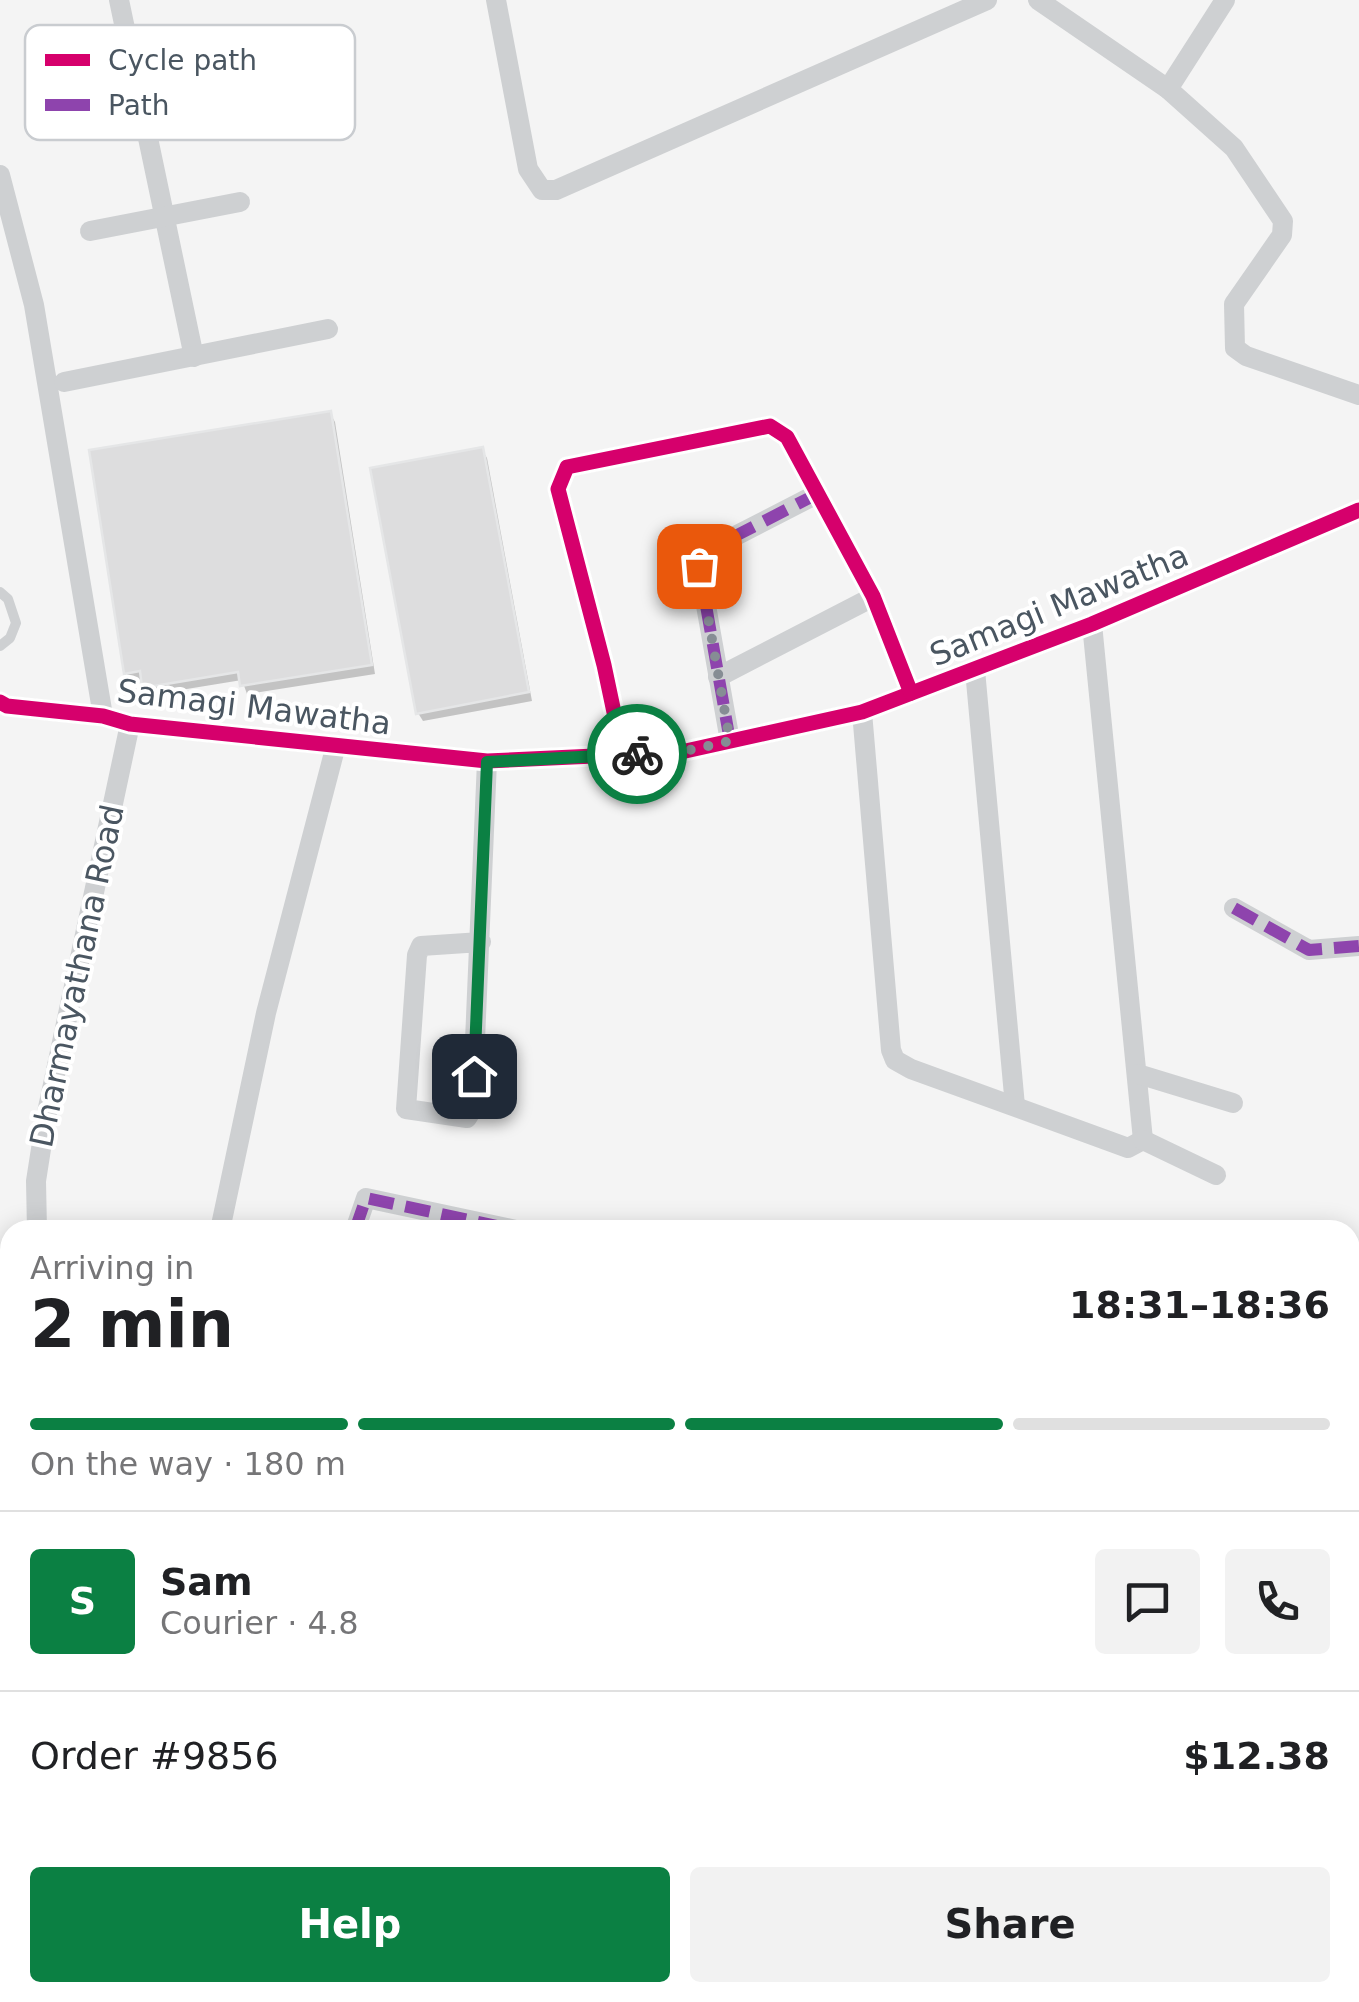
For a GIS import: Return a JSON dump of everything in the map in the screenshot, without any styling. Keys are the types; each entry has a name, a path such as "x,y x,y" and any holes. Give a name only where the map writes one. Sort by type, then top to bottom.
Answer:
{"street":[{"path":"119,0 124,25"},
{"path":"496,0 528,168 542,190 556,190 987,0"},
{"path":"1038,0 1168,90 1234,148 1284,221 1282,235 1234,304 1235,348 1246,356 1359,394"},
{"path":"1168,90 1225,0"},
{"path":"147,140 194,357"},
{"path":"0,176 34,305 103,716"},
{"path":"90,230 240,202"},
{"path":"64,382 328,329"},
{"path":"623,755 604,664 558,488 567,466 770,426 787,437 873,597 912,693"},
{"path":"730,741 699,566 710,549 817,494"},
{"name":"Samagi Mawatha","path":"0,702 7,706 103,716 130,724 487,762 681,752 862,712 1092,624 1359,510"},
{"path":"718,677 873,597"},
{"path":"1092,624 1144,1140"},
{"path":"975,670 1015,1106"},
{"path":"862,712 891,1050 896,1060 911,1069 1128,1148 1144,1140"},
{"name":"Dharmayathana Road","path":"36,1220 36,1181 46,1117 130,724"},
{"path":"222,1220 266,1013 336,745"},
{"path":"481,942 433,942 421,946 417,956 406,1110 466,1118 472,1110 481,942 487,762"},
{"path":"1234,908 1309,950 1359,946"},
{"path":"1138,1074 1233,1103"},
{"path":"1144,1140 1216,1175"},
{"path":"358,1220 366,1198 448,1220"}],"lane":[{"path":"0,592 8,599 16,622 10,638 0,646"}],"building":[{"path":"331,411 372,665 240,686 238,672 142,688 140,671 124,674 89,450"},
{"path":"483,447 529,692 416,714 370,468"}],"marked path":[{"path":"730,741 699,566 710,549 817,494"},
{"path":"1234,908 1309,950 1359,946"},
{"path":"358,1220 366,1198 469,1220"}],"cycle path":[{"path":"623,755 558,489 567,467 770,426 787,437 873,596 911,693"},
{"path":"0,702 7,706 103,716 130,724 487,761 681,752 862,712 1092,624 1359,510"}],"way so far":[{"path":"637,754 681,752 730,741 699,566"}],"route":[{"path":"474,1076 487,762 637,754"}]}
